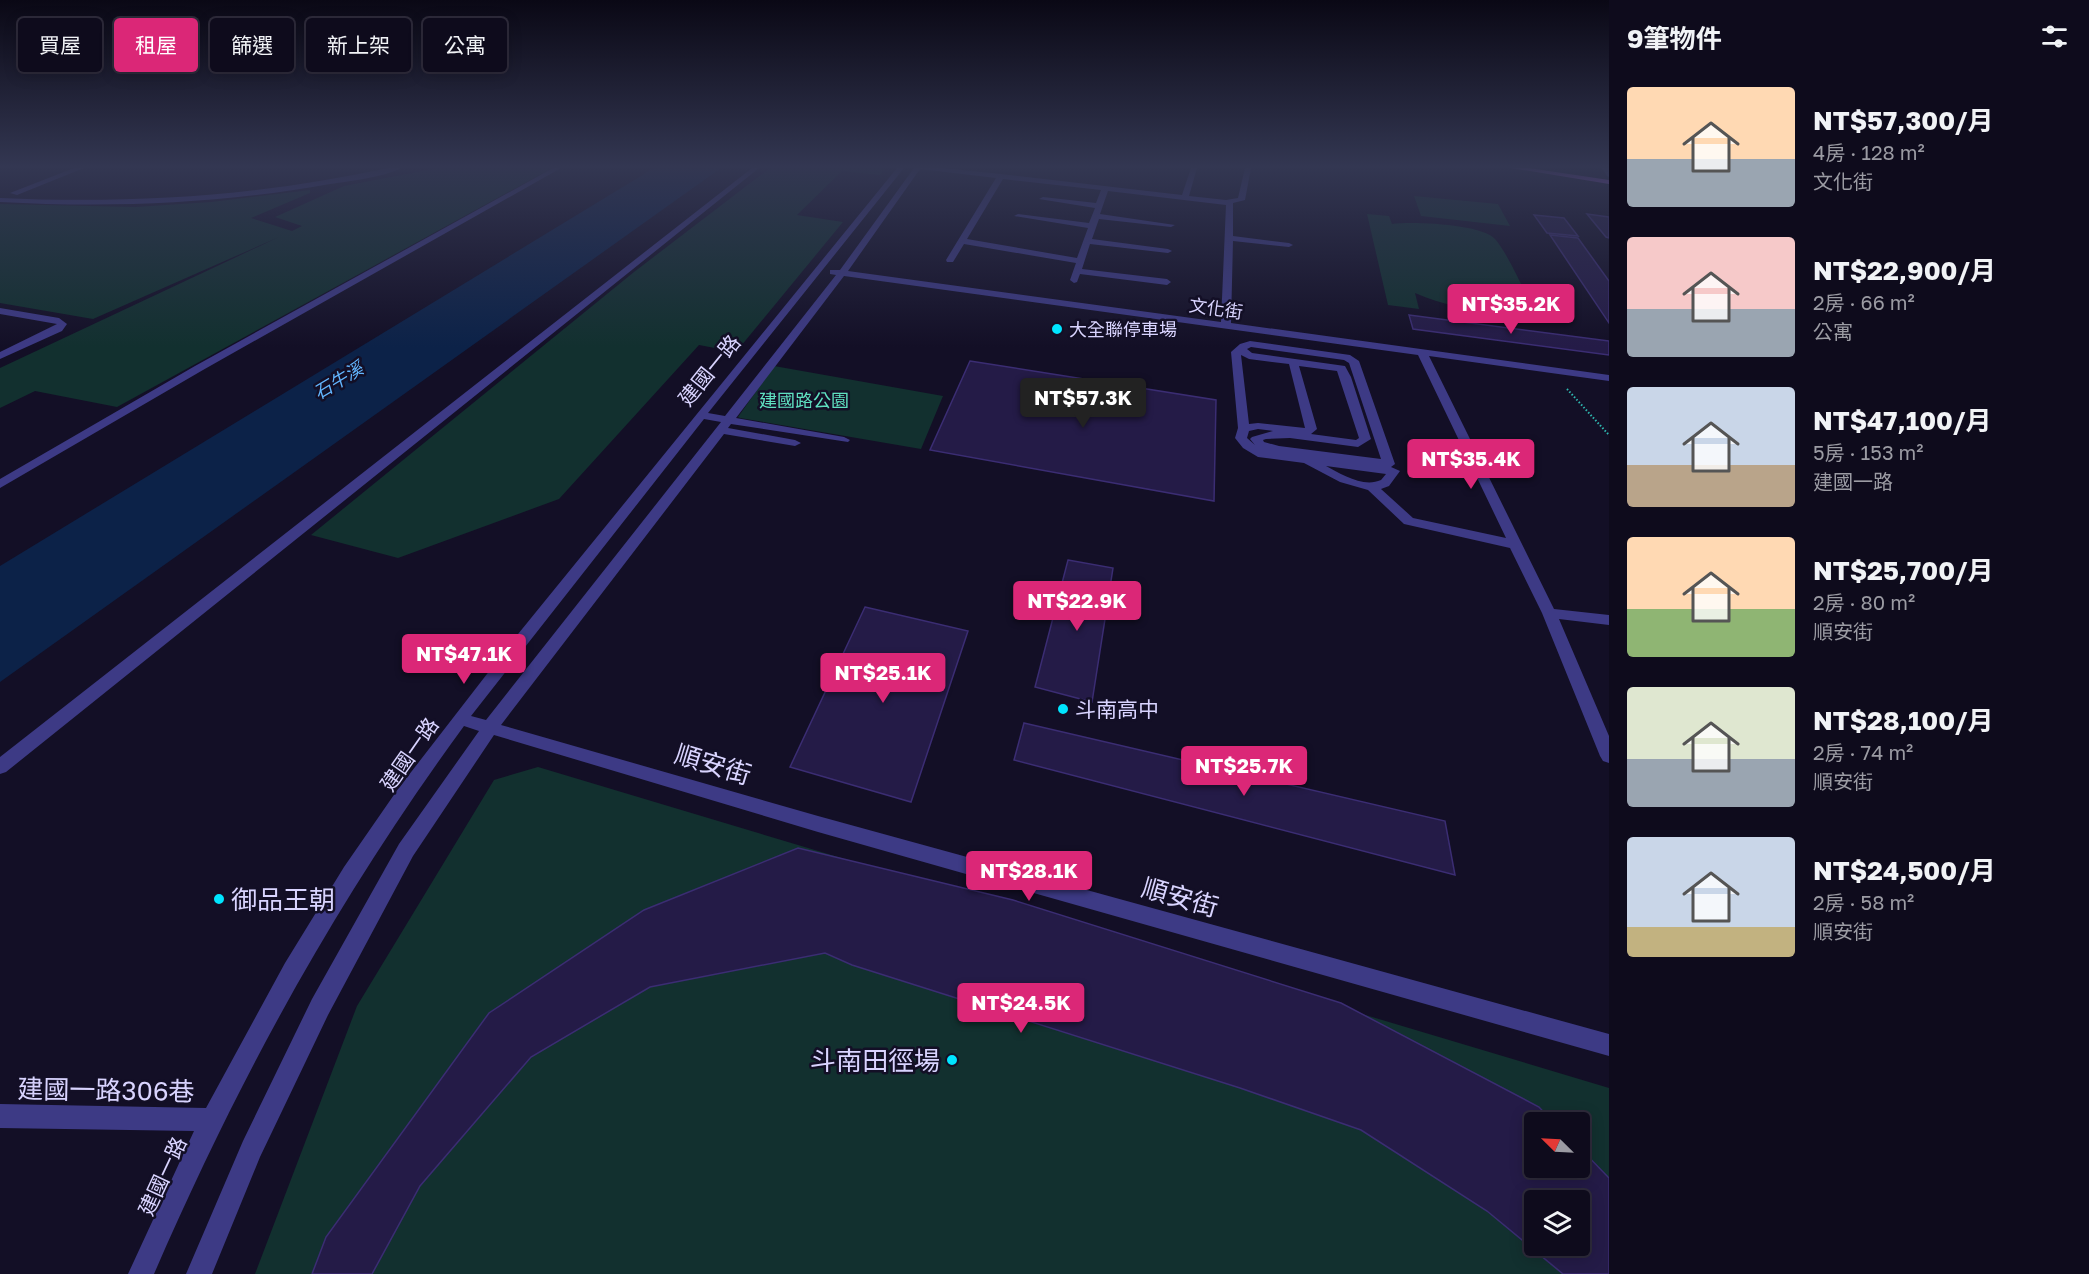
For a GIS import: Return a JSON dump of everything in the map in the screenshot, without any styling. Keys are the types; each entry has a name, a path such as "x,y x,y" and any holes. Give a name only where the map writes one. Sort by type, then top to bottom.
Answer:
{"street":[{"path":"0,483 199,368 451,227"},
{"path":"0,768 681,227"},
{"name":"建國一路","path":"141,1274 184,1173 262,1021 352,872 460,719 700,415 853,227"},
{"path":"199,1274 251,1149 320,1007 406,850 491,726 875,227"},
{"path":"950,260 970,227"},
{"path":"1092,227 1075,276 1167,282"},
{"path":"1226,326 1230,227"},
{"path":"1230,238 1288,245"},
{"path":"962,241 1080,261"},
{"path":"1087,241 1168,251"},
{"name":"文化街","path":"818,270 1609,378"},
{"path":"0,311 59,321 63,324 59,329 0,356"},
{"path":"1242,350 1249,356 1341,368 1346,377 1365,439 1358,444 1275,434 1260,436 1256,439 1262,447 1389,464 1354,361 1346,357 1250,344 1244,346 1242,350 1236,352 1244,428 1241,438 1247,446 1262,454 1394,471 1384,484 1372,487"},
{"path":"1422,353 1513,544 1549,613 1609,756"},
{"path":"1244,428 1258,426 1306,432 1311,429 1293,362"},
{"path":"700,415 725,425 795,443"},
{"path":"725,425 844,440"},
{"path":"1306,459 1334,476 1372,487 1409,521 1513,544"},
{"path":"1549,613 1609,620"},
{"name":"順安街","path":"460,719 491,726 818,824 1609,1045"},
{"name":"建國一路306巷","path":"0,1116 212,1120"}],"path":[{"path":"1550,370 1609,435"}],"green space":[{"path":"0,227 281,227 292,231 299,227 444,227 117,407 35,391 0,408 0,368 279,237 93,319 0,303"},
{"path":"692,227 839,227 736,352 699,345 559,499 398,558 311,535 634,272"},
{"path":"1370,227 1464,227 1488,234 1495,239 1505,253 1531,304 1528,308 1514,310 1470,309 1442,303 1415,293 1419,309 1388,305"},
{"name":"建國路公園","path":"774,366 943,396 921,449 738,417"},
{"name":"斗南田徑場","path":"538,767 1609,1088 1609,1274 255,1274 357,1006 494,780"}],"water":[{"name":"石牛溪","path":"556,227 638,227 0,682 0,566"}],"building":[{"path":"1543,227 1571,227 1578,236 1547,233"},
{"path":"1598,227 1609,227 1609,238"},
{"path":"1550,235 1578,238 1609,281 1609,323"},
{"path":"1409,315 1609,341 1609,355 1413,329"},
{"path":"970,361 1216,400 1214,501 930,450"},
{"path":"1068,560 1113,568 1092,702 1035,687"},
{"path":"865,607 968,631 911,802 790,767"},
{"path":"1024,723 1445,821 1455,875 1014,760"},
{"path":"798,848 1013,900 1341,1003 1539,1107 1544,1112 1524,1112 1524,1178 1590,1178 1590,1158 1609,1178 1609,1274 1563,1274 1541,1256 1590,1256 1590,1190 1524,1190 1524,1242 1487,1211 1361,1130 1240,1088 852,965 825,953 650,987 531,1057 420,1186 372,1274 312,1274 326,1237 489,1013 644,910"}],"place":[{"name":"大全聯停車場","path":"1057,329"},
{"name":"斗南高中","path":"1063,709"},
{"name":"御品王朝","path":"219,899"},
{"name":"斗南田徑場","path":"952,1060"}]}
